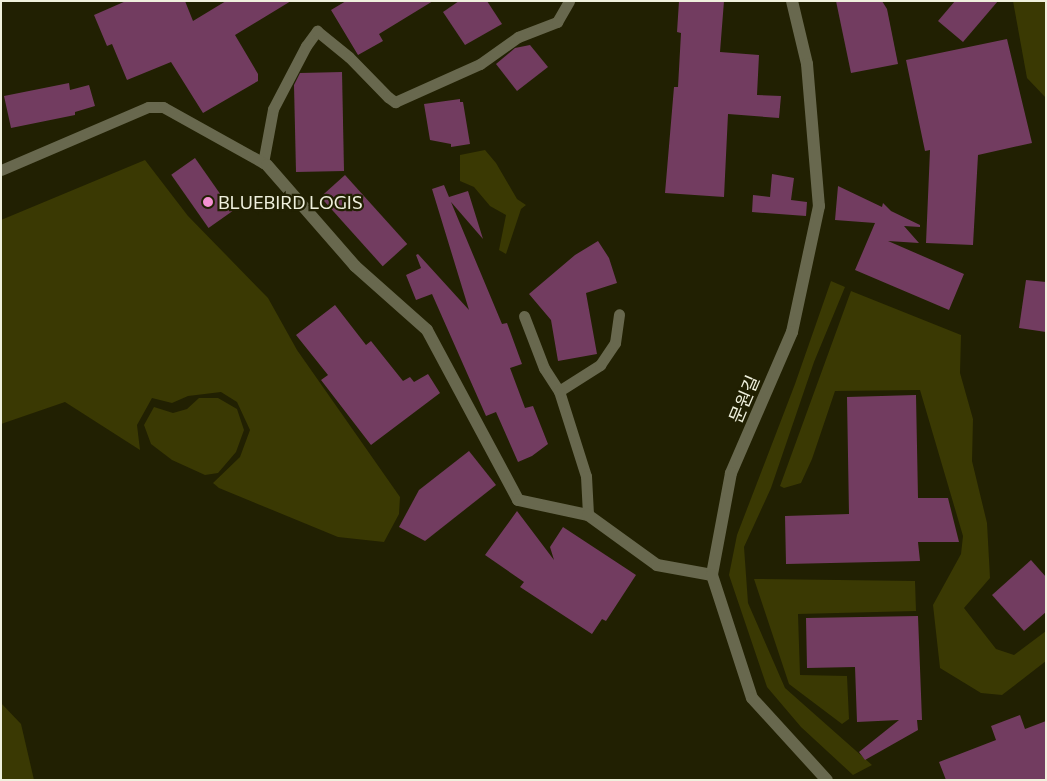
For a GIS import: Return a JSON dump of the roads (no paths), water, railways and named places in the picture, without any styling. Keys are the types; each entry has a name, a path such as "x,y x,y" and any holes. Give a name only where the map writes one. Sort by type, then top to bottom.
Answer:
{"street":[{"name":"문원길","path":"792,1 807,64 819,206 792,332 731,473 712,575 752,698 827,780"},
{"path":"265,164 355,266 427,330 518,500 588,515 657,565 712,575"}],"lane":[{"path":"1,170 148,107 163,107 265,164 273,109 306,46 317,31 349,57 395,102 480,64 518,37 557,22 568,1"},
{"path":"559,391 600,365 615,342 620,314"},
{"path":"524,316 544,368 559,391 586,476 588,515"}],"place":[{"name":"BLUEBIRD LOGIS","path":"208,202"}]}
